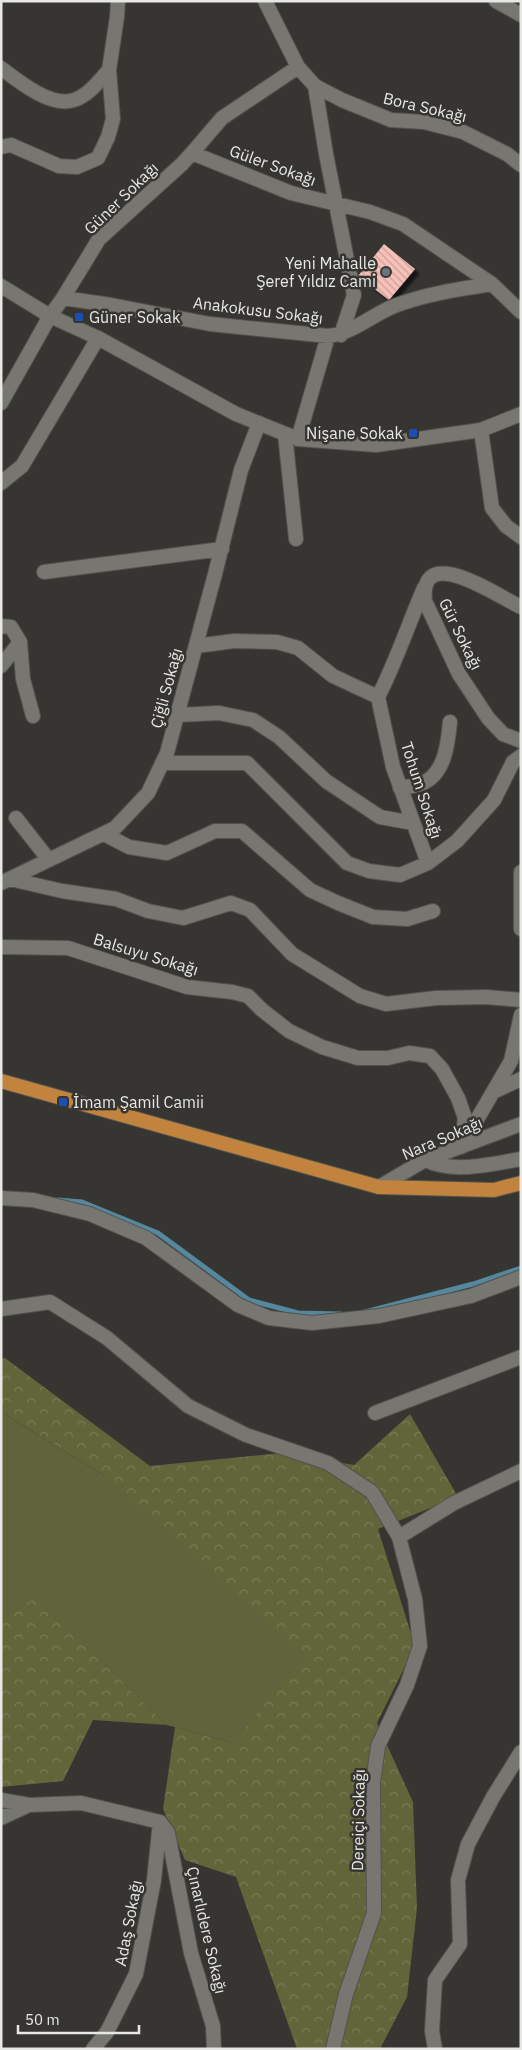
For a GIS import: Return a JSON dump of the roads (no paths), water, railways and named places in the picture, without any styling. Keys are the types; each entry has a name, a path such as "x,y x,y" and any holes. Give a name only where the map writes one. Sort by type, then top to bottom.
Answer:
{"main road":[{"path":"1,1081 379,1186 494,1190 521,1184"}],"street":[{"path":"2,146 11,145 59,166 77,167 98,158 108,137 113,119 108,70 118,1"},
{"path":"266,1 298,67"},
{"path":"496,1 521,15"},
{"name":"Bora Sokağı","path":"298,67 315,86 342,100 391,120 424,122 463,132 507,154 521,165"},
{"name":"Güler Sokağı","path":"298,67 222,118 192,152 291,193 370,212 403,224 492,284 521,312"},
{"path":"1,68 38,93 56,100 73,100 92,89 108,70"},
{"path":"298,439 334,335 354,295 326,154 315,86"},
{"name":"Güner Sokağı","path":"63,298 99,239 182,164 192,152"},
{"name":"Anakokusu Sokağı","path":"63,298 210,324 334,335 393,307 448,290 492,284"},
{"path":"1,286 50,316 98,338 236,414 298,439 376,445 481,430 521,414"},
{"path":"1,403 50,316 63,298"},
{"path":"1,483 22,466 98,338"},
{"name":"Çiğli Sokağı","path":"6,881 115,828 148,793 167,753 222,549 241,470 259,423"},
{"path":"481,430 492,508 506,526 521,537"},
{"path":"285,434 296,539"},
{"path":"44,572 222,549"},
{"name":"Gür Sokağı","path":"521,607 485,587 444,572 436,573 428,578 424,588 425,601 459,674 488,718 503,734 521,741"},
{"path":"196,646 234,641 277,642 298,648 333,676 378,698 395,663 408,624 424,588"},
{"path":"1,626 11,627 20,642 23,678 33,716"},
{"path":"1,666 20,642"},
{"name":"Tohum Sokağı","path":"378,698 393,767 428,863"},
{"path":"177,715 219,713 253,720 279,737 326,781 380,817 413,823"},
{"path":"400,788 422,784 433,776 447,752 450,722"},
{"path":"162,763 247,764 347,862 369,872 400,874 428,863 457,841 494,800 513,762 521,756"},
{"path":"16,818 49,860"},
{"path":"104,834 129,847 167,853 214,831 242,830 310,890 338,903 373,917 407,919 433,911"},
{"path":"521,872 521,929"},
{"path":"6,881 116,899 148,911 183,918 231,902 250,910 292,954 360,996 386,1004 436,998 486,997 521,1000"},
{"name":"Balsuyu Sokağı","path":"1,947 68,948 187,987 232,992 248,996 262,1010 289,1031 322,1047 358,1058 388,1058 410,1053 430,1056 442,1069 458,1098 465,1118 461,1147"},
{"path":"461,1147 511,1061 521,1015"},
{"path":"493,1092 521,1079"},
{"name":"Nara Sokağı","path":"379,1186 425,1160 521,1124"},
{"path":"425,1160 438,1167 470,1167 521,1159"},
{"path":"1,1198 33,1200 90,1214 146,1238 238,1305 269,1318 312,1323 379,1316 472,1296 521,1277"},
{"name":"Dereiçi Sokağı","path":"1,1309 50,1302 107,1338 188,1406 246,1435 328,1464 372,1492 399,1537 414,1599 420,1646 406,1685 378,1746 373,1783 374,1913 346,1994 333,2049"},
{"path":"375,1413 521,1357"},
{"path":"399,1537 454,1503 521,1471"},
{"path":"435,2049 432,2031 435,1980 460,1944 458,1880 468,1844 493,1797 521,1752"},
{"path":"1,1800 30,1805 81,1803 160,1822"},
{"path":"1,1818 30,1805"},
{"name":"Adaş Sokağı","path":"93,2049 107,2032 136,1974 154,1880 160,1822"},
{"name":"Çınarlıdere Sokağı","path":"160,1822 168,1833 191,1953 213,2026 214,2049"}],"waterway":[{"path":"58,1200 82,1202 158,1233 249,1300 298,1313 341,1314"},
{"path":"365,1312 473,1284 521,1268"}],"place":[{"name":"Yeni Mahalle Şeref Yıldız Cami","path":"386,272"},
{"name":"Güner Sokak","path":"79,317"},
{"name":"Nişane Sokak","path":"413,433"},
{"name":"İmam Şamil Camii","path":"63,1102"}]}
